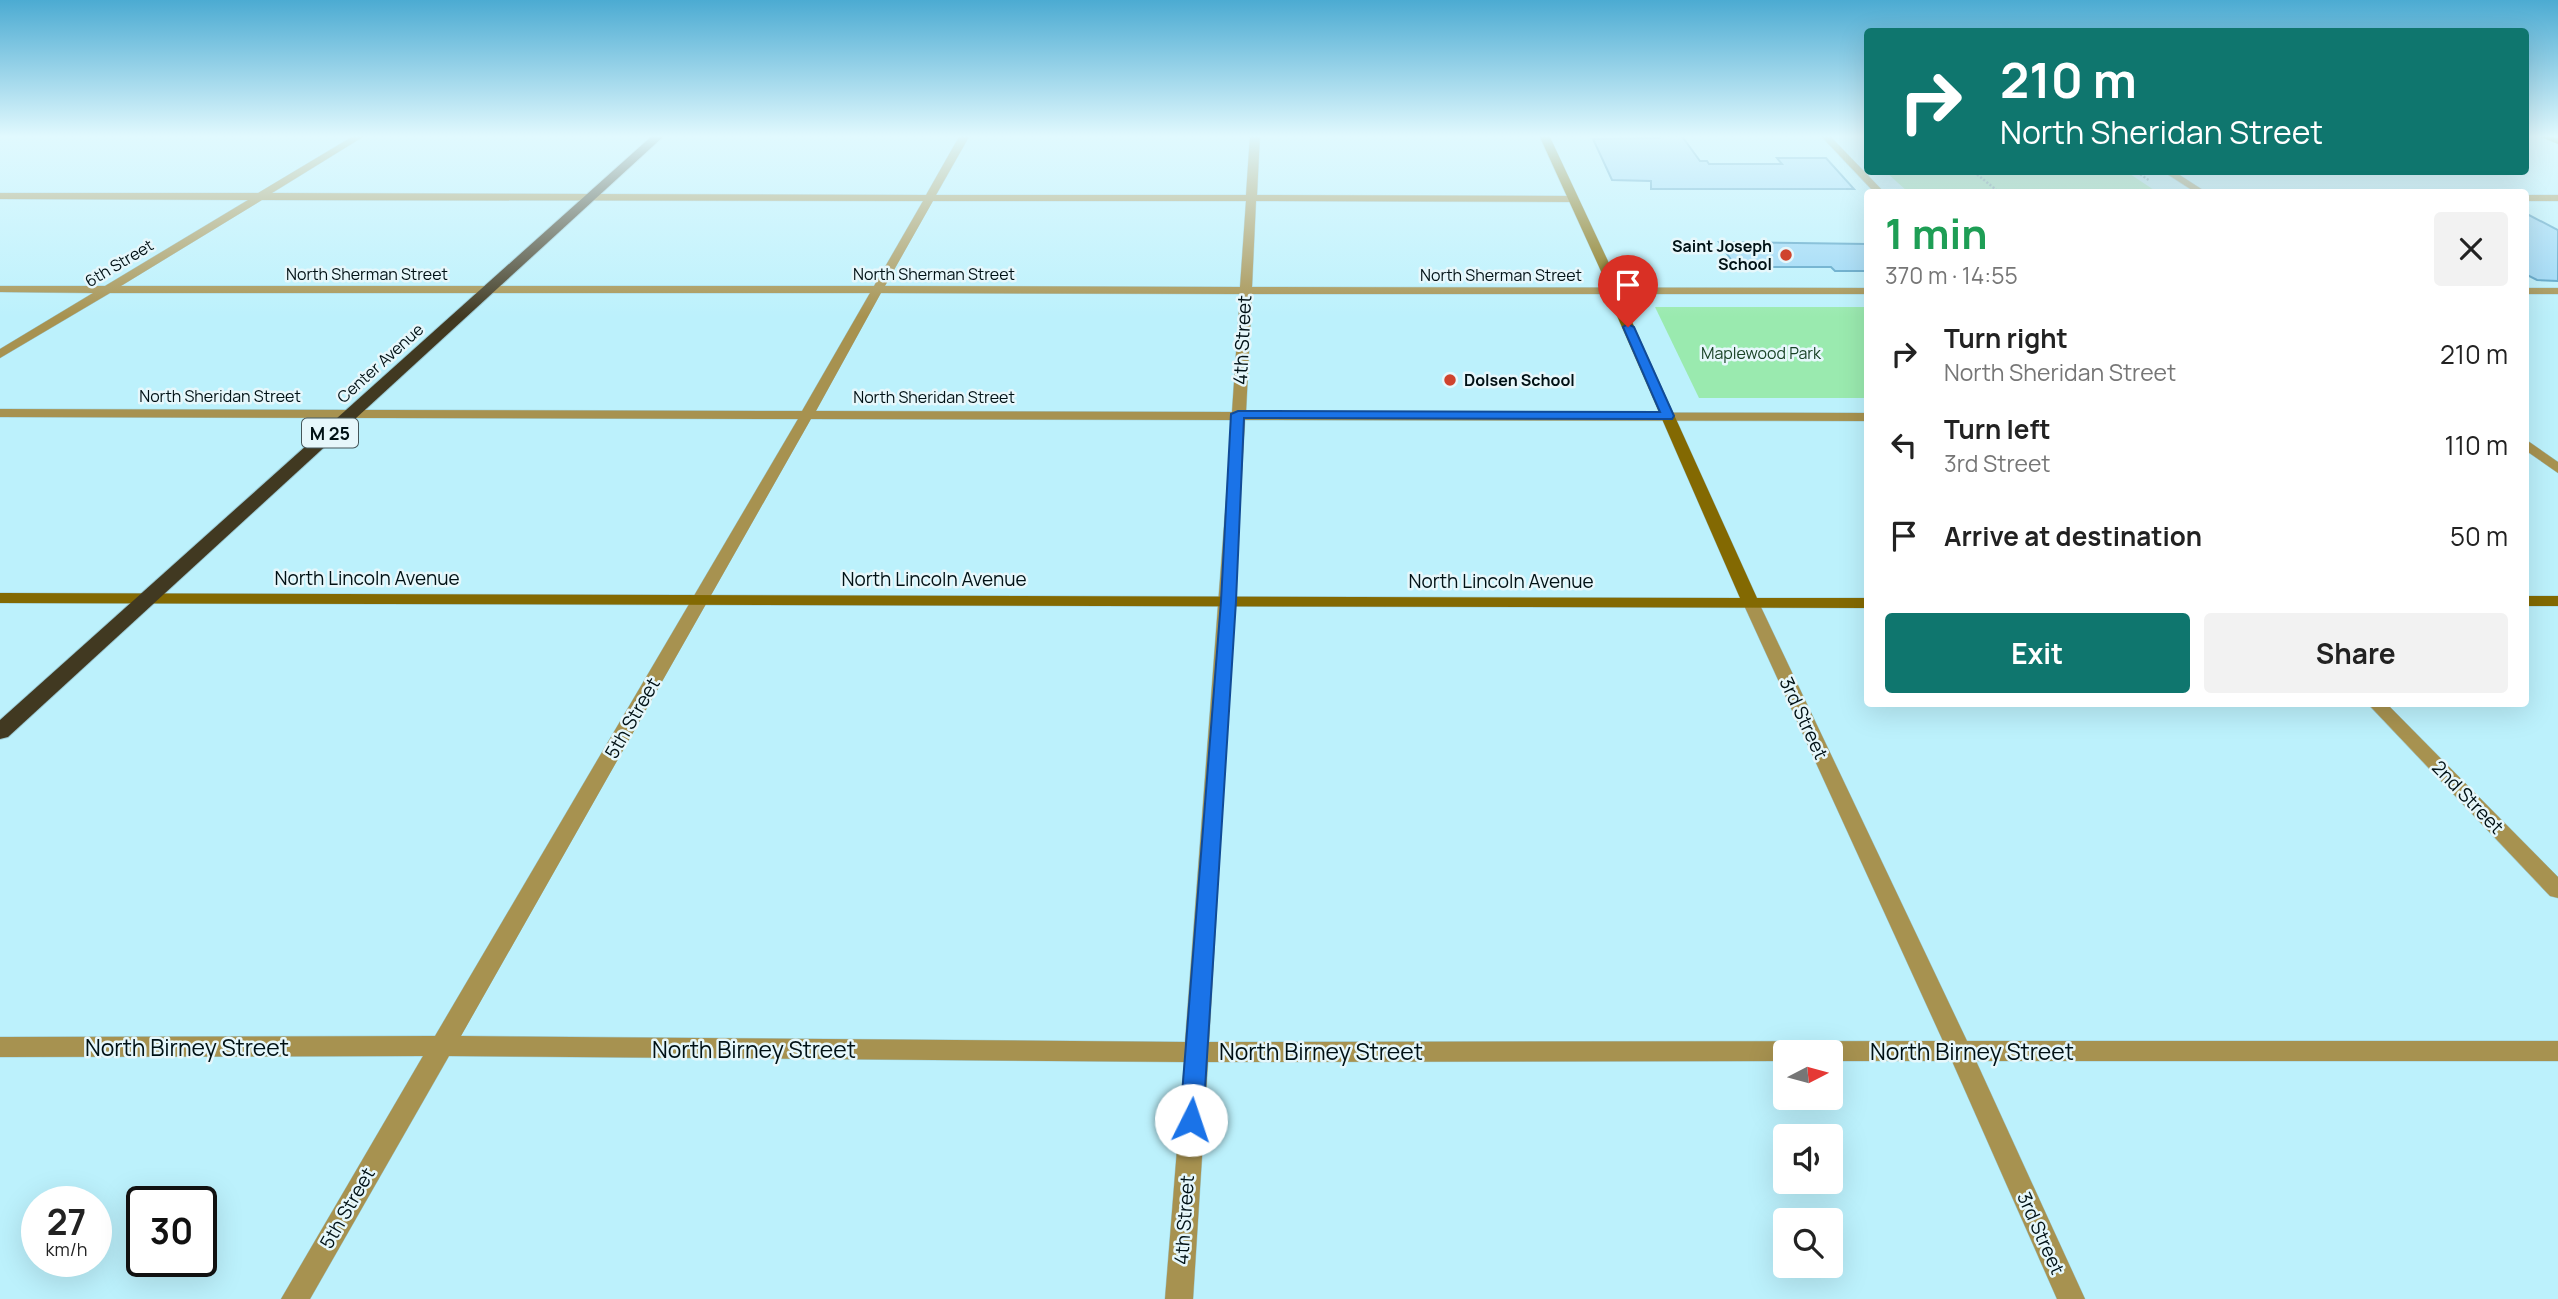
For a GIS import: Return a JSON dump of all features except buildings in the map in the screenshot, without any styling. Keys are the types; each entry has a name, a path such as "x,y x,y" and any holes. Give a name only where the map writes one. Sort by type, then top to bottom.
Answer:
{"highway":[{"name":"Center Avenue","path":"0,732 591,197"}],"street":[{"path":"0,196 1572,199"},
{"name":"3rd Street","path":"1571,196 1616,291 1617,302 1751,603 2071,1299"},
{"name":"6th Street","path":"0,354 261,197"},
{"name":"5th Street","path":"295,1299 703,598 929,198"},
{"name":"4th Street","path":"1179,1299 1228,601 1250,198"},
{"path":"2529,198 2558,198"},
{"name":"North Sherman Street","path":"0,289 1864,291"},
{"path":"2529,291 2558,291"},
{"name":"North Sheridan Street","path":"0,413 1864,417"},
{"path":"2529,446 2558,469"},
{"name":"North Lincoln Avenue","path":"0,598 1864,603"},
{"path":"2529,601 2558,601"},
{"name":"2nd Street","path":"2380,707 2558,890"},
{"name":"North Birney Street","path":"0,1047 442,1046 1195,1052 2558,1051"}],"green space":[{"name":"Maplewood Park","path":"1655,307 1864,307 1864,398 1699,398"}],"place":[{"name":"Saint Joseph School","path":"1786,255"},
{"name":"Dolsen School","path":"1450,380"}],"route":[{"path":"1191,1120 1228,601 1238,414 1667,416 1628,327"}]}
